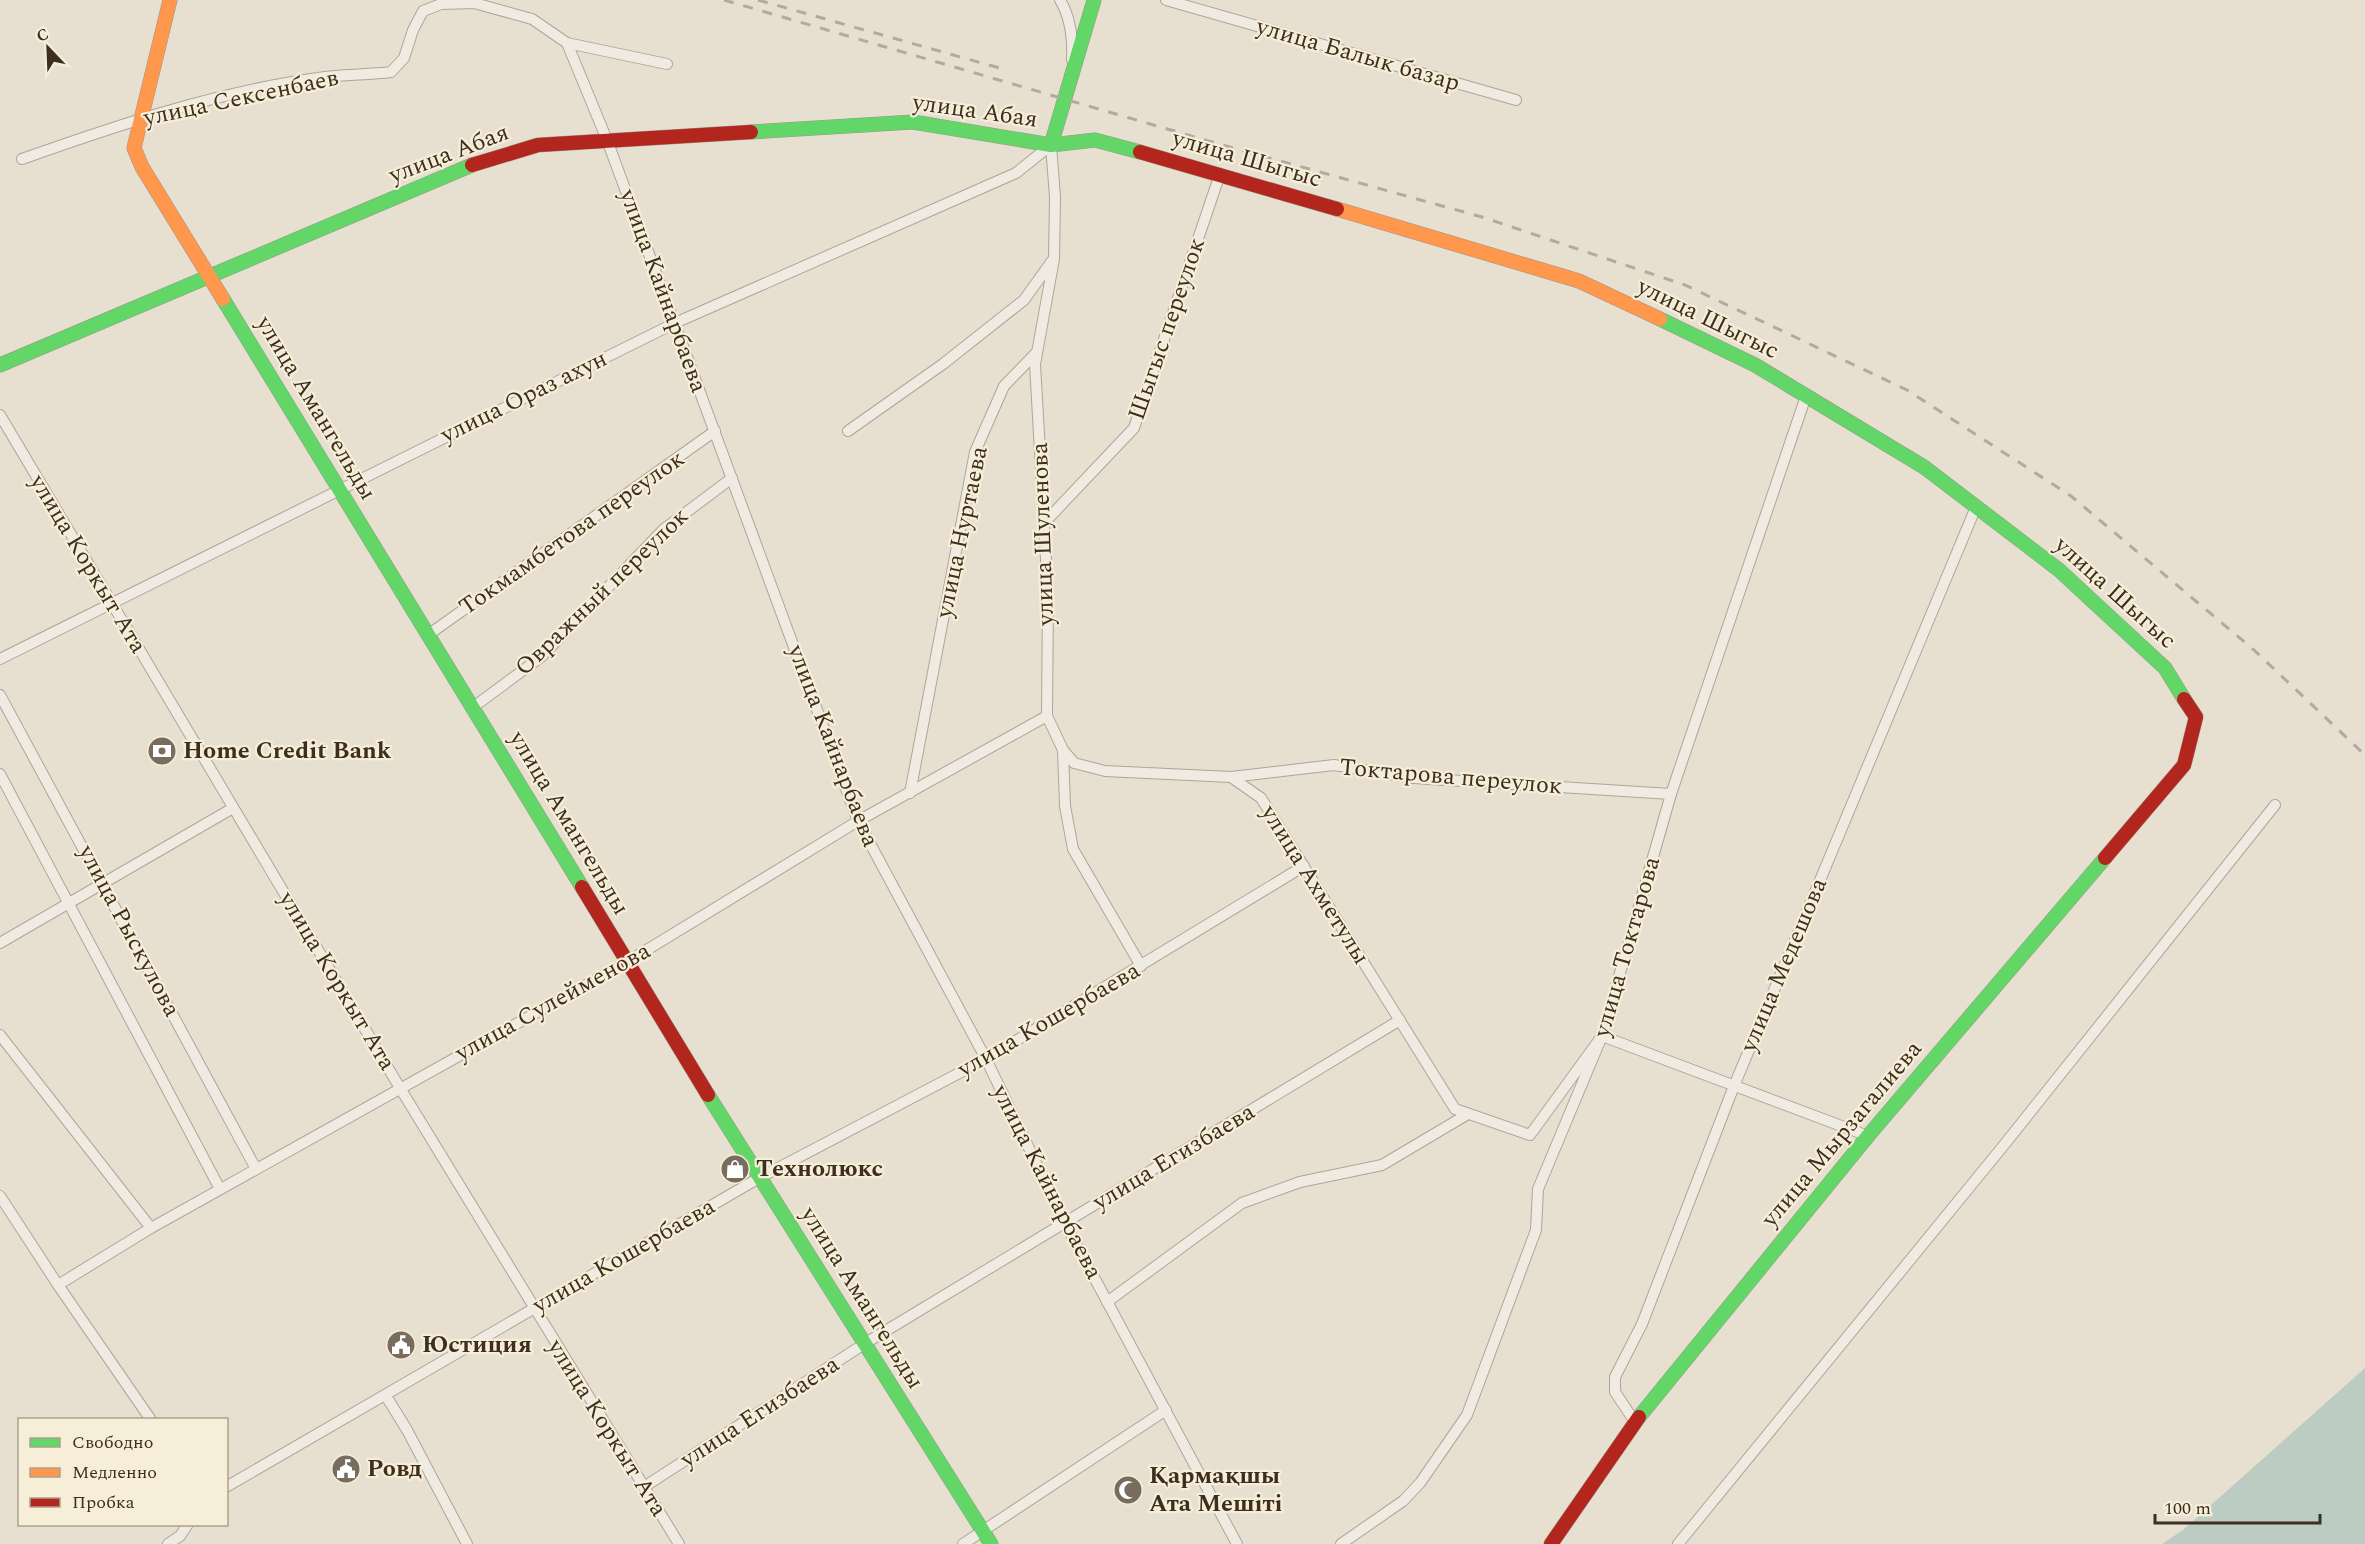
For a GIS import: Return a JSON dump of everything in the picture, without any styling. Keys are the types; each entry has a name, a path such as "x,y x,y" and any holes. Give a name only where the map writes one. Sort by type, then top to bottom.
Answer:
{"street":[{"name":"улица Амангельды","path":"170,0 134,148 137,157 759,1178 991,1544"},
{"path":"1060,0 1067,11 1073,42 1071,78"},
{"path":"1037,352 1054,258 1055,197 1051,145 1094,0"},
{"name":"улица Балык базар","path":"1166,0 1516,100"},
{"name":"улица Сексенбаев","path":"22,159 141,117 319,77 391,72 404,58 413,30 423,11 441,4 474,3 502,9 532,19 567,43 667,64"},
{"name":"улица Кайнарбаева","path":"567,43 607,141 858,821 986,1059 1065,1223 1237,1544"},
{"name":"улица Абая","path":"0,364 487,159 538,145 913,122 1051,145"},
{"name":"улица Шыгыс","path":"1051,145 1095,140 1220,174 1579,281 1755,365 1924,468 2059,570 2165,668 2196,717 2184,765"},
{"name":"улица Ораз ахун","path":"0,659 339,488 675,323 1016,173 1051,145"},
{"name":"Шыгыс переулок","path":"1044,523 1134,428 1220,174"},
{"path":"848,431 943,364 1024,300 1054,258"},
{"name":"улица Шуленова","path":"1037,352 1035,364 1048,594 1047,716"},
{"name":"улица Нуртаева","path":"910,793 975,452 1004,386 1037,352"},
{"name":"улица Токтарова","path":"1341,1544 1403,1501 1420,1483 1467,1415 1536,1230 1538,1189 1602,1036 1671,794 1806,396"},
{"name":"улица Коркыт Ата","path":"0,415 400,1088 679,1544"},
{"name":"Токмамбетова переулок","path":"428,635 715,431"},
{"name":"Овражный переулок","path":"472,708 542,657 664,529 732,478"},
{"name":"улица Медешова","path":"1635,1422 1615,1392 1615,1377 1642,1324 1734,1086 1976,507"},
{"name":"улица Рыскулова","path":"0,695 256,1169"},
{"path":"1047,716 1064,750 1074,763 1105,771 1231,777"},
{"name":"улица Сулейменова","path":"58,1285 151,1228 627,962 858,821 1047,716"},
{"path":"1064,750 1065,806 1073,849 1141,966"},
{"name":"Токтарова переулок","path":"1231,777 1334,765 1414,777 1671,794"},
{"name":"улица Мырзагалиева","path":"1551,1544 1635,1422 1868,1136 2184,765"},
{"path":"0,774 220,1189"},
{"name":"улица Ахметулы","path":"1231,777 1261,798 1455,1109 1530,1135 1602,1036"},
{"path":"1678,1544 1989,1163 2275,805"},
{"path":"0,943 233,808"},
{"name":"улица Кошербаева","path":"228,1486 759,1178 986,1059 1304,866"},
{"name":"улица Егизбаева","path":"644,1487 864,1344 1400,1020"},
{"path":"0,1035 151,1228"},
{"path":"1602,1036 1868,1136"},
{"path":"1107,1302 1242,1203 1300,1182 1382,1165 1468,1114"},
{"path":"0,1196 58,1285 150,1418"},
{"path":"386,1396 407,1430 467,1544"},
{"path":"963,1544 1166,1410"},
{"path":"168,1544 183,1540"}],"shaded area":[{"path":"2365,1368 2365,1544 2162,1544 2183,1530"}],"railway":[{"path":"724,0 1219,144 1482,217 1685,285 1907,390 2071,496 2254,650 2365,755"},
{"path":"758,0 1003,69"}],"traffic: fast":[{"path":"1051,145 1094,0"},
{"path":"751,132 913,122 1051,145 1095,140 1140,152"},
{"path":"0,365 472,165"},
{"path":"223,299 582,887"},
{"path":"1660,319 1755,365 1924,467 2059,570 2165,668 2184,699"},
{"path":"1639,1417 1868,1136 2105,858"},
{"path":"708,1095 991,1544"}],"traffic: slow":[{"path":"170,0 134,148 142,167 223,299"},
{"path":"1337,209 1579,281 1660,319"}],"traffic: jam":[{"path":"472,165 538,145 751,132"},
{"path":"1140,152 1337,209"},
{"path":"2105,858 2184,765 2196,717 2184,699"},
{"path":"582,887 708,1095"},
{"path":"1551,1544 1639,1417"}],"place":[{"name":"Home Credit Bank","path":"162,751"},
{"name":"Технолюкс","path":"735,1169"},
{"name":"Юстиция","path":"401,1345"},
{"name":"Ровд","path":"346,1469"},
{"name":"Қармақшы Ата Мешіті","path":"1128,1490"}]}
